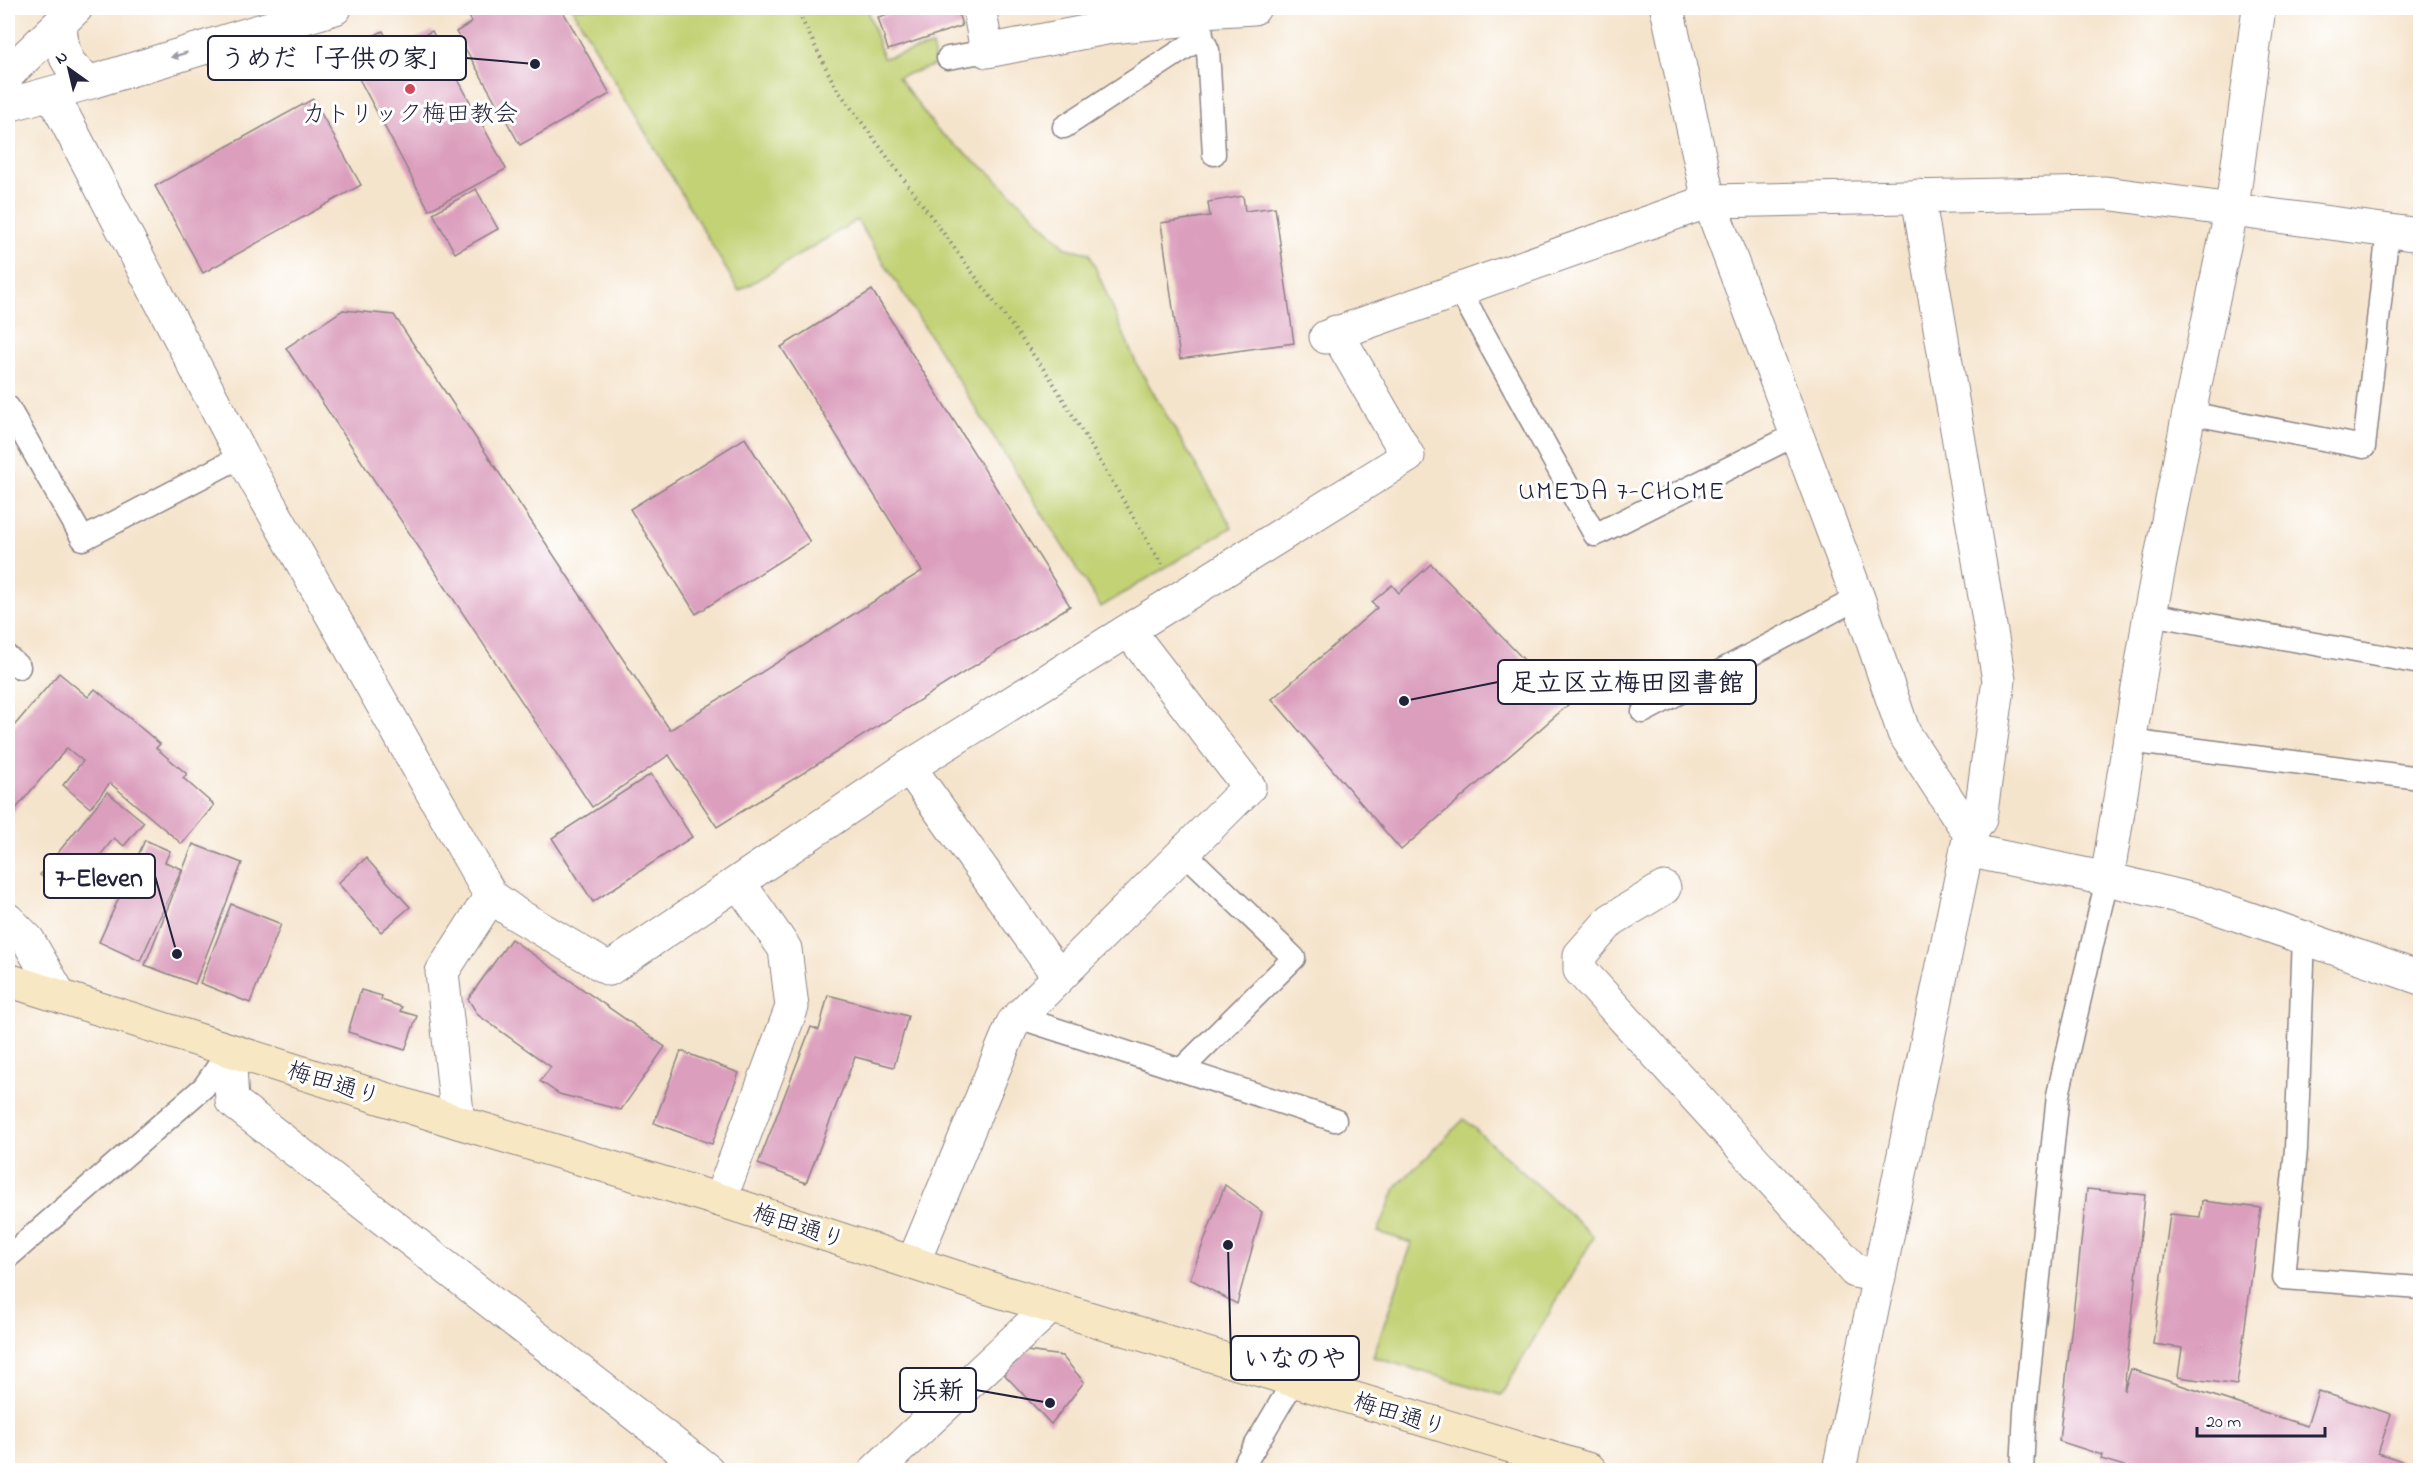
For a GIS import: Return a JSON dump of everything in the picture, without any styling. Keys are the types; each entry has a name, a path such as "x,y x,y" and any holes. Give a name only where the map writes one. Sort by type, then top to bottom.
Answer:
{"street":[{"path":"8,105 52,94 335,8"},
{"path":"979,8 987,51 1111,27 1201,19 1254,8"},
{"path":"1667,8 1708,201 1858,598 1904,733 1969,842 2198,901 2421,978"},
{"path":"2107,879 2150,614 2232,208 2259,8"},
{"path":"68,16 62,49 68,63 78,74 92,82"},
{"path":"8,75 68,16"},
{"path":"52,94 242,456 491,896 516,914 609,969 909,767 1408,456 1331,334 1708,201 2105,193 2232,208 2421,235"},
{"path":"1839,1470 1969,842 1980,819 1999,680 1918,196"},
{"path":"913,1263 1013,1023 1249,788 1130,631"},
{"path":"909,767 1059,977"},
{"path":"720,1200 792,1006 785,950 739,883"},
{"path":"1664,888 1611,920 1580,954 1580,970 1855,1271 1879,1276"},
{"path":"458,1122 442,972 491,896"},
{"path":"8,920 28,939 60,996"},
{"name":"梅田通り","path":"8,980 458,1122 720,1200 1050,1307 1590,1470"},
{"path":"229,1051 232,1101 707,1470"},
{"path":"876,1470 1050,1307"}],"lane":[{"path":"1064,127 1201,19 1208,50 1214,154"},
{"path":"948,58 987,51"},
{"path":"2189,413 2364,447 2388,231"},
{"path":"1459,289 1595,535 1797,434"},
{"path":"8,407 83,539 242,456"},
{"path":"1642,712 1858,598"},
{"path":"2150,614 2421,663"},
{"path":"2128,741 2421,778"},
{"path":"1181,1070 1294,958 1184,852"},
{"path":"2022,1470 2025,1411 2058,1095 2107,879"},
{"path":"2304,937 2296,1149 2284,1278 2421,1288"},
{"path":"1018,1017 1335,1120"},
{"path":"8,1257 204,1086 229,1051"},
{"path":"1241,1470 1293,1382"}],"path":[{"path":"796,8 835,87 1051,379 1182,598"}],"green space":[{"path":"572,8 867,8 883,58 932,46 936,65 898,77 937,130 989,172 1067,248 1089,253 1137,365 1232,527 1101,607 857,220 739,291"},
{"path":"1464,1119 1594,1237 1501,1395 1373,1357 1412,1243 1378,1232 1397,1186"}],"building":[{"path":"561,8 610,94 520,145 456,32 472,22 465,9"},
{"path":"889,8 957,8 962,26 888,50 878,17 890,14"},
{"path":"383,31 390,44 416,39 432,31 506,169 429,210 355,71 363,61 374,54 367,39"},
{"path":"313,99 361,185 203,273 155,186"},
{"path":"476,189 498,229 455,253 433,213"},
{"path":"1243,196 1245,211 1275,207 1294,343 1180,359 1161,223 1210,216 1208,202"},
{"path":"872,290 1070,606 717,827 669,755 592,807 286,348 343,310 394,315 670,730 922,571 781,347"},
{"path":"745,438 810,542 696,614 630,509"},
{"path":"1431,564 1568,705 1401,850 1272,699 1377,608 1372,602 1392,585 1399,593"},
{"path":"59,673 88,697 95,689 160,744 156,748 187,774 183,778 214,805 182,844 110,783 90,808 63,785 83,761 67,748 8,818 8,733"},
{"path":"651,774 692,837 593,902 552,838"},
{"path":"107,792 144,822 124,846 114,838 67,897 40,875"},
{"path":"145,840 170,851 165,862 182,869 140,961 99,942"},
{"path":"193,844 242,863 195,984 145,965"},
{"path":"366,858 410,907 381,932 338,883"},
{"path":"231,904 281,924 250,1003 200,983"},
{"path":"511,939 665,1047 621,1110 559,1094 540,1081 551,1067 478,1015 468,999"},
{"path":"361,990 382,996 381,1000 402,1007 400,1011 417,1016 405,1050 348,1032"},
{"path":"828,995 908,1016 894,1067 855,1057 806,1183 758,1164 811,1027 819,1030"},
{"path":"681,1051 739,1073 712,1144 654,1123"},
{"path":"1225,1185 1262,1212 1237,1304 1190,1279"},
{"path":"2087,1189 2145,1195 2124,1391 2131,1369 2307,1426 2318,1391 2391,1414 2378,1453 2420,1467 2420,1470 2137,1470 2101,1459 2102,1455 2059,1441"},
{"path":"2202,1201 2261,1208 2237,1385 2178,1377 2182,1348 2153,1344 2170,1214 2200,1217"},
{"path":"1020,1350 1062,1356 1084,1382 1051,1424 1004,1374"}],"place":[{"name":"うめだ「子供の家」","path":"535,64"},
{"name":"カトリック梅田教会","path":"410,89"},
{"name":"足立区立梅田図書館","path":"1404,701"},
{"name":"7-Eleven","path":"177,954"},
{"name":"いなのや","path":"1228,1245"},
{"name":"浜新","path":"1050,1403"}],"district":[{"name":"UMEDA 7-CHOME","path":"1622,490"}]}
